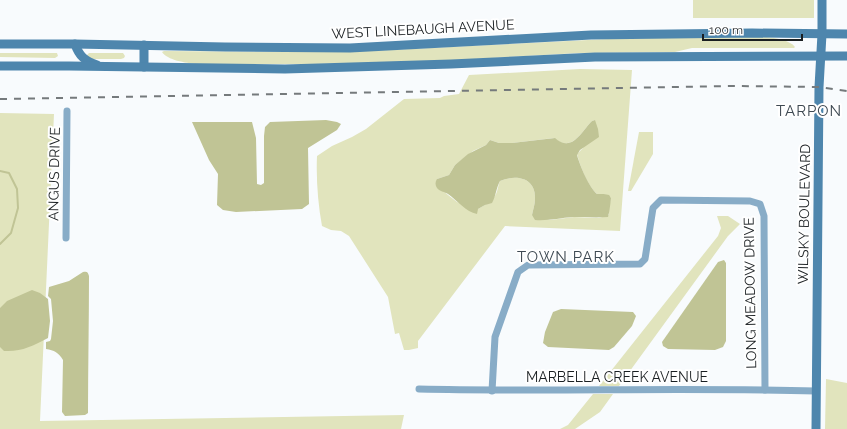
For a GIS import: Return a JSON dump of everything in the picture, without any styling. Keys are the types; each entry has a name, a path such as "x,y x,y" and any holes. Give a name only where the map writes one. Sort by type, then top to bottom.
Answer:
{"main road":[{"name":"WILSKY BOULEVARD","path":"816,429 819,87 822,0"},
{"name":"WEST LINEBAUGH AVENUE","path":"0,44 350,48 591,35 752,33 847,34"},
{"path":"75,44 77,51 83,58 91,63 102,66"},
{"path":"144,45 144,67"},
{"path":"0,66 285,69 451,64 595,57 847,56"}],"street":[{"name":"ANGUS DRIVE","path":"66,238 68,111"},
{"name":"LONG MEADOW DRIVE","path":"492,391 495,337 518,272 528,266 640,264 645,259 653,208 661,200 750,201 760,204 764,216 765,390"},
{"name":"MARBELLA CREEK AVENUE","path":"419,389 492,391 816,391"}],"shaded area":[{"path":"693,0 814,0 814,18 693,18"},
{"path":"766,37 786,41 795,47 692,48 675,52 580,53 420,62 316,64 196,64 172,59 164,55 162,52 390,50 608,39"},
{"path":"0,53 57,53 58,56 55,58 0,57"},
{"path":"89,53 123,53 125,56 121,59 89,59 87,55"},
{"path":"580,69 632,70 620,231 505,226 418,341 418,348 404,350 399,333 395,334 388,297 349,236 341,231 331,230 322,226 319,209 317,156 332,146 366,129 404,99 440,98 459,94 469,75","holes":["595,120 583,148 577,154 582,170 590,186 597,194 604,194 611,198 609,215 599,218 574,217 550,220 532,215 535,201 532,186 529,182 519,178 500,181 494,197 478,209 457,202 443,191 437,179 449,175 455,165 473,151 486,145 490,140 499,143 512,143 554,138 560,142 566,143 576,139 592,121"]},
{"path":"0,113 54,114 40,421 404,415 401,429 0,429"},
{"path":"326,120 341,124 337,130 308,148 309,204 302,209 236,212 223,210 217,205 218,174 209,160 192,122 252,122 256,138 257,184 261,185 264,183 265,127 270,122"},
{"path":"595,120 599,137 580,150 577,155 585,176 594,191 597,194 609,195 611,198 608,217 573,217 535,220 532,215 535,199 532,186 529,182 519,178 500,181 492,203 478,209 477,214 469,211 448,194 436,187 437,179 449,175 455,165 468,154 486,145 490,140 499,143 512,143 555,138 566,143 576,139 592,121"},
{"path":"639,132 653,132 653,154 631,191 628,191"},
{"path":"717,216 728,216 740,224 728,236 619,386 599,386 718,236 721,228"},
{"path":"724,260 726,263 726,341 723,347 715,350 668,349 663,346 662,342 718,262"},
{"path":"83,272 87,272 89,276 88,413 85,415 65,416 62,412 63,360 56,352 46,349 46,342 50,341 51,339 53,321 51,299 48,296 49,287 69,281"},
{"path":"32,290 40,293 48,299 50,321 48,338 22,349 4,351 0,347 0,308 7,301"},
{"path":"561,309 633,312 636,316 632,326 614,347 609,350 548,347 543,343 545,332 553,312"},
{"path":"826,379 847,383 847,429 825,429"},
{"path":"593,394 613,394 600,412 575,429 560,429 568,425"}],"waterway":[{"path":"0,171 9,173 17,189 18,208 11,233 0,244"}],"railway":[{"path":"0,99 733,86 819,87 847,91"}],"district":[{"name":"TARPON","path":"809,111"},
{"name":"TOWN PARK","path":"566,257"}]}
